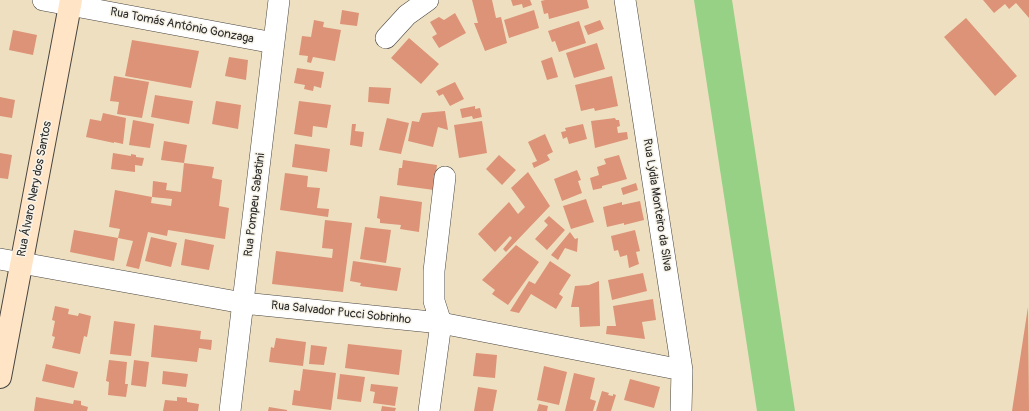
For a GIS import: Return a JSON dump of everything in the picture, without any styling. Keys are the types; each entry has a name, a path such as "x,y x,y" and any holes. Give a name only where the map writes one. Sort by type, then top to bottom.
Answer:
{"main road":[{"name":"Rua Álvaro Nery dos Santos","path":"0,377 70,2"}],"street":[{"name":"Rua Tomás Antônio Gonzaga","path":"43,0 70,2 274,43"},
{"name":"Rua Pompeu Sabatini","path":"230,411 279,0"},
{"path":"386,38 407,15 428,0"},
{"name":"Rua Lýdia Monteiro da Silva","path":"625,0 682,370 681,411"},
{"path":"429,411 440,323 434,301 434,271 445,178"},
{"name":"Rua Salvador Pucci Sobrinho","path":"0,259 243,303 440,323 682,370"}],"green space":[{"path":"694,0 732,0 795,411 757,411"}],"building":[{"path":"472,0 492,0 496,18 501,17 507,43 485,51 474,23 478,23"},
{"path":"511,0 530,0 532,5 523,8 522,4 513,6"},
{"path":"587,0 589,8 549,19 548,13 544,14 541,1"},
{"path":"983,0 1029,0 1029,18 1016,3 1009,9 1005,4 994,13"},
{"path":"342,10 359,13 357,26 340,24"},
{"path":"534,10 539,28 509,38 504,20"},
{"path":"455,13 466,33 439,48 432,37 437,34 430,22 439,17 444,20"},
{"path":"966,18 1017,76 995,96 944,37"},
{"path":"314,20 324,22 323,27 341,30 335,61 313,57 311,63 307,62 308,56 299,55 302,36 311,37"},
{"path":"600,20 604,29 588,35 584,26"},
{"path":"579,21 586,43 559,52 555,41 552,42 548,31"},
{"path":"13,30 37,35 33,55 9,50"},
{"path":"409,38 439,64 421,84 391,58"},
{"path":"132,40 199,51 191,88 125,76"},
{"path":"597,43 605,69 574,78 566,53"},
{"path":"229,57 248,60 246,80 225,76"},
{"path":"552,57 558,77 547,80 541,61"},
{"path":"297,68 324,72 321,88 314,86 313,91 304,89 305,85 294,83"},
{"path":"114,76 149,82 142,118 117,114 119,102 110,101"},
{"path":"612,76 618,106 595,111 594,108 581,111 575,85"},
{"path":"455,82 464,99 450,106 443,94 439,96 436,91"},
{"path":"369,87 391,88 389,104 368,102"},
{"path":"155,95 193,101 189,124 151,117"},
{"path":"0,97 15,100 12,118 0,116"},
{"path":"216,101 241,105 238,129 212,124"},
{"path":"299,101 331,105 327,128 313,126 312,137 294,134"},
{"path":"475,106 475,109 480,108 482,117 473,119 472,116 462,118 460,109"},
{"path":"445,111 448,130 438,127 433,147 408,141 412,121 419,122 422,113"},
{"path":"103,113 126,118 123,144 86,137 90,119 101,121"},
{"path":"387,118 409,123 401,154 379,150"},
{"path":"615,118 616,120 619,120 620,126 617,127 618,133 627,132 628,139 595,148 591,121"},
{"path":"133,120 154,124 150,148 129,145"},
{"path":"482,121 487,153 459,158 454,125"},
{"path":"352,124 356,124 355,131 364,132 362,147 350,145"},
{"path":"583,124 587,139 569,144 567,137 563,139 561,132 566,131 565,128"},
{"path":"545,134 553,152 547,155 550,160 534,168 532,163 537,161 528,142"},
{"path":"164,141 187,145 184,163 161,160"},
{"path":"295,144 330,149 327,172 292,167"},
{"path":"0,153 12,155 8,179 0,178"},
{"path":"113,153 131,156 131,154 136,155 136,157 144,158 142,166 135,165 135,172 111,169"},
{"path":"499,155 516,170 502,185 486,169"},
{"path":"619,155 627,179 593,190 590,178 599,175 597,167 606,164 604,159"},
{"path":"403,160 437,165 434,190 397,185 399,168 402,168"},
{"path":"184,163 214,167 212,178 222,180 219,206 229,208 225,239 168,230 167,236 148,232 139,269 126,266 133,241 118,238 120,229 109,227 115,190 152,197 153,181 167,183 166,190 181,192","holes":["152,197 172,199 171,206 151,203"]},
{"path":"577,170 581,180 578,181 582,193 562,201 554,179"},
{"path":"528,172 550,206 506,252 503,249 512,238 510,236 495,252 478,234 509,202 518,214 525,207 511,188"},
{"path":"285,173 308,176 307,187 320,188 317,208 329,209 328,217 280,210"},
{"path":"636,183 638,190 623,195 621,188"},
{"path":"380,196 422,202 419,232 400,229 401,225 380,223 380,219 377,218"},
{"path":"586,199 594,222 571,229 563,206"},
{"path":"640,201 644,220 607,227 603,207 622,202 622,205"},
{"path":"549,216 565,230 547,250 535,239 548,225 544,221"},
{"path":"325,220 352,223 343,292 272,284 276,251 332,258 333,249 322,248"},
{"path":"365,227 391,230 386,263 360,259"},
{"path":"74,230 118,238 114,261 70,252"},
{"path":"635,230 640,251 636,252 639,264 629,268 627,255 620,257 618,250 614,251 611,236"},
{"path":"570,232 575,239 578,238 577,252 565,248 558,260 551,255"},
{"path":"151,237 177,243 171,267 145,261"},
{"path":"185,239 214,245 209,270 181,265"},
{"path":"516,245 539,262 508,305 492,294 495,290 482,280"},
{"path":"353,261 401,268 397,291 360,286 361,283 350,281"},
{"path":"550,261 571,275 559,294 563,297 556,309 531,294 519,313 510,311 529,281 535,284"},
{"path":"643,273 647,291 612,300 608,280"},
{"path":"599,281 600,326 580,327 579,307 571,307 575,286 589,285"},
{"path":"653,299 656,320 642,322 645,339 606,334 607,326 616,326 613,306"},
{"path":"55,306 69,309 68,314 78,316 79,313 91,316 87,337 84,336 80,354 52,348 55,337 52,336 55,321 52,320"},
{"path":"1028,307 1029,411 1012,411"},
{"path":"114,321 135,324 131,356 110,354"},
{"path":"154,325 201,331 200,339 212,340 211,350 199,348 197,362 151,357"},
{"path":"276,338 306,342 303,366 269,362 271,347 274,348"},
{"path":"348,344 402,350 399,375 345,368"},
{"path":"311,345 327,347 324,365 309,364"},
{"path":"476,353 497,355 495,378 473,376"},
{"path":"109,360 127,362 125,384 128,384 126,397 108,395 109,382 106,381"},
{"path":"134,360 149,362 146,387 131,385"},
{"path":"46,364 78,372 74,388 42,381"},
{"path":"544,366 567,372 559,405 537,400"},
{"path":"303,369 336,373 331,410 292,405 294,390 300,391"},
{"path":"163,371 188,374 186,387 162,384"},
{"path":"574,373 595,378 590,399 596,401 593,411 565,411"},
{"path":"340,374 365,377 361,402 337,399"},
{"path":"630,379 660,387 654,408 624,400"},
{"path":"371,384 398,387 395,406 373,403 375,392 370,391"},
{"path":"478,387 497,390 493,411 474,411"},
{"path":"602,391 609,393 608,395 616,395 611,411 596,411"},
{"path":"36,397 73,404 74,400 81,401 81,405 88,407 87,411 34,411"},
{"path":"177,397 187,398 187,402 199,404 198,411 163,411 165,400 177,401"},
{"path":"539,404 548,406 547,411 537,411"},
{"path":"382,406 396,408 395,411 381,411"},
{"path":"269,407 287,410 287,411 268,411"}]}
